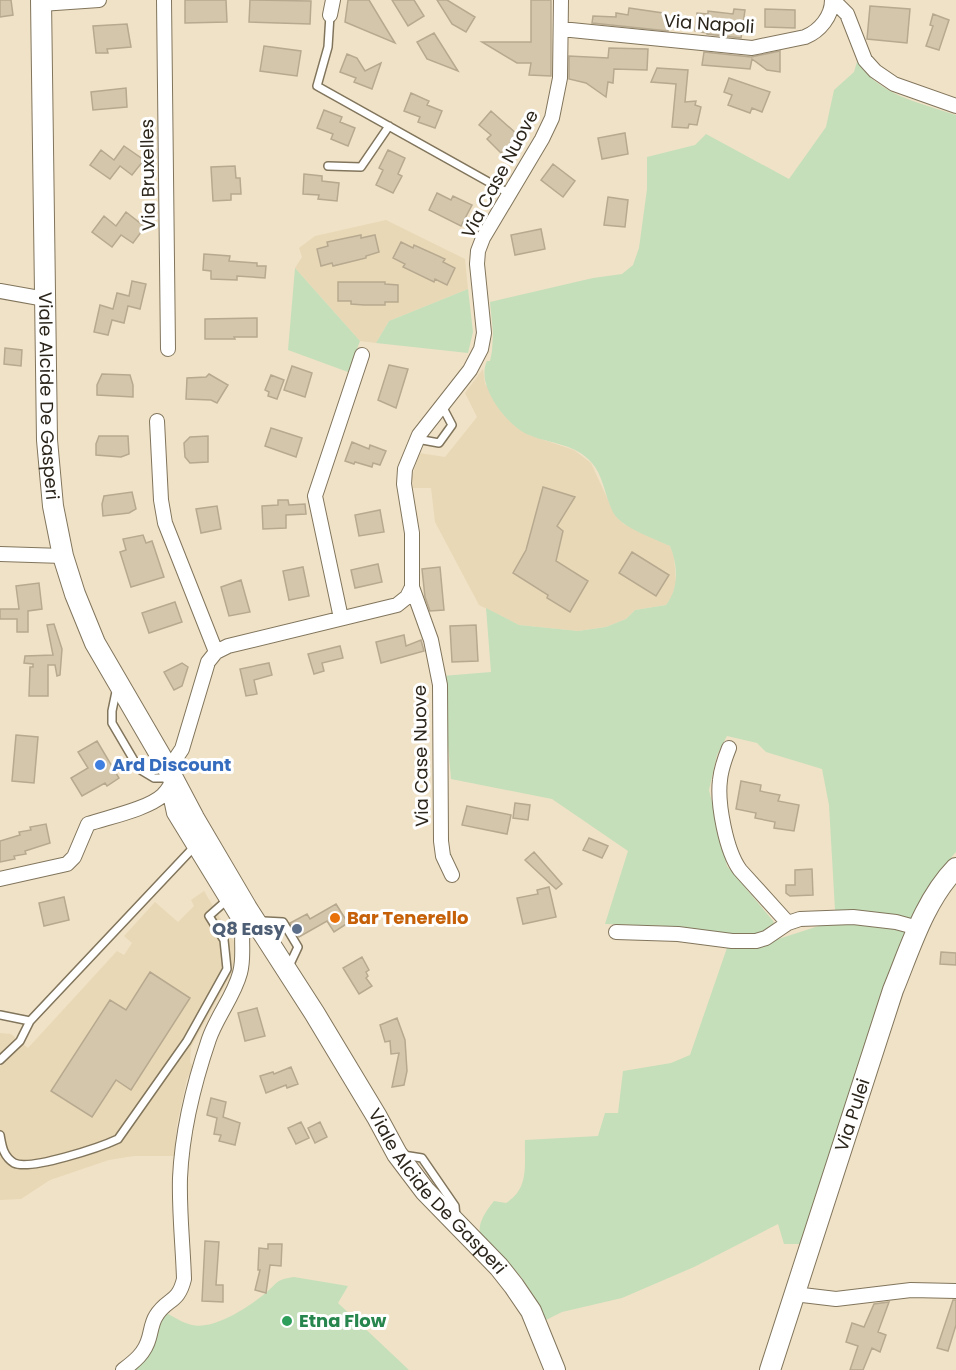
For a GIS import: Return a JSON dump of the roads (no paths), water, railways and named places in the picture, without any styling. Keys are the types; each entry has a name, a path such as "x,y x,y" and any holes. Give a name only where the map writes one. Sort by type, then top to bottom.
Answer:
{"main road":[{"name":"Viale Alcide De Gasperi","path":"41,2 47,440 51,490 63,556 75,594 95,643 251,918"},
{"name":"Via Pulei","path":"770,1370 893,990 918,928 935,896 956,868"},
{"path":"251,918 290,964 302,983 315,1014"},
{"path":"251,918 315,1014"},
{"name":"Viale Alcide De Gasperi","path":"315,1014 397,1154 425,1191 499,1268 525,1303 555,1370"}],"street":[{"path":"41,2 99,0"},
{"name":"Via Bruxelles","path":"164,0 168,349"},
{"path":"330,15 333,0"},
{"name":"Via Case Nuove","path":"452,875 443,856 441,841 440,685 431,640 412,587 412,533 404,484 405,469 417,439 470,370 481,349 484,333 477,264 478,251 483,238 552,118 560,78 561,0"},
{"path":"832,0 847,14 865,60 875,71 894,84 956,106"},
{"name":"Via Napoli","path":"561,29 752,48 813,34 827,18 832,9 832,0"},
{"path":"0,291 45,299"},
{"path":"340,618 315,496 362,355"},
{"path":"157,421 161,500 165,523 216,652"},
{"path":"0,554 63,556"},
{"path":"0,879 67,864 74,857 88,824 162,797 178,772 182,749 208,662 216,652 228,646 397,605 407,597 412,587"},
{"path":"729,748 723,766 719,794 729,849 740,870 788,923"},
{"path":"123,1370 142,1354 155,1318 181,1292 184,1280 180,1181 186,1125 210,1037 240,974 251,918 227,900 174,813 172,779 176,758 182,749"},
{"path":"145,805 157,806 174,813"},
{"path":"616,932 678,934 732,941 756,941 800,919 853,917 878,918 918,928"},
{"path":"794,1294 836,1299 905,1290 956,1291"}],"lane":[{"path":"330,15 328,47 316,86 510,194"},
{"path":"328,166 361,167 389,126"},
{"path":"417,439 439,443 453,425 442,406"},
{"path":"0,1060 20,1041 30,1021 194,847"},
{"path":"0,1135 3,1151 9,1159 17,1164 25,1165 38,1164 106,1145 118,1138 187,1041 227,969 224,940 209,916 227,900"},
{"path":"0,1015 30,1021"}],"place":[{"name":"Ard Discount","path":"100,765"},
{"name":"Bar Tenerello","path":"335,918"},
{"name":"Q8 Easy","path":"297,929"},
{"name":"Etna Flow","path":"287,1321"}]}
